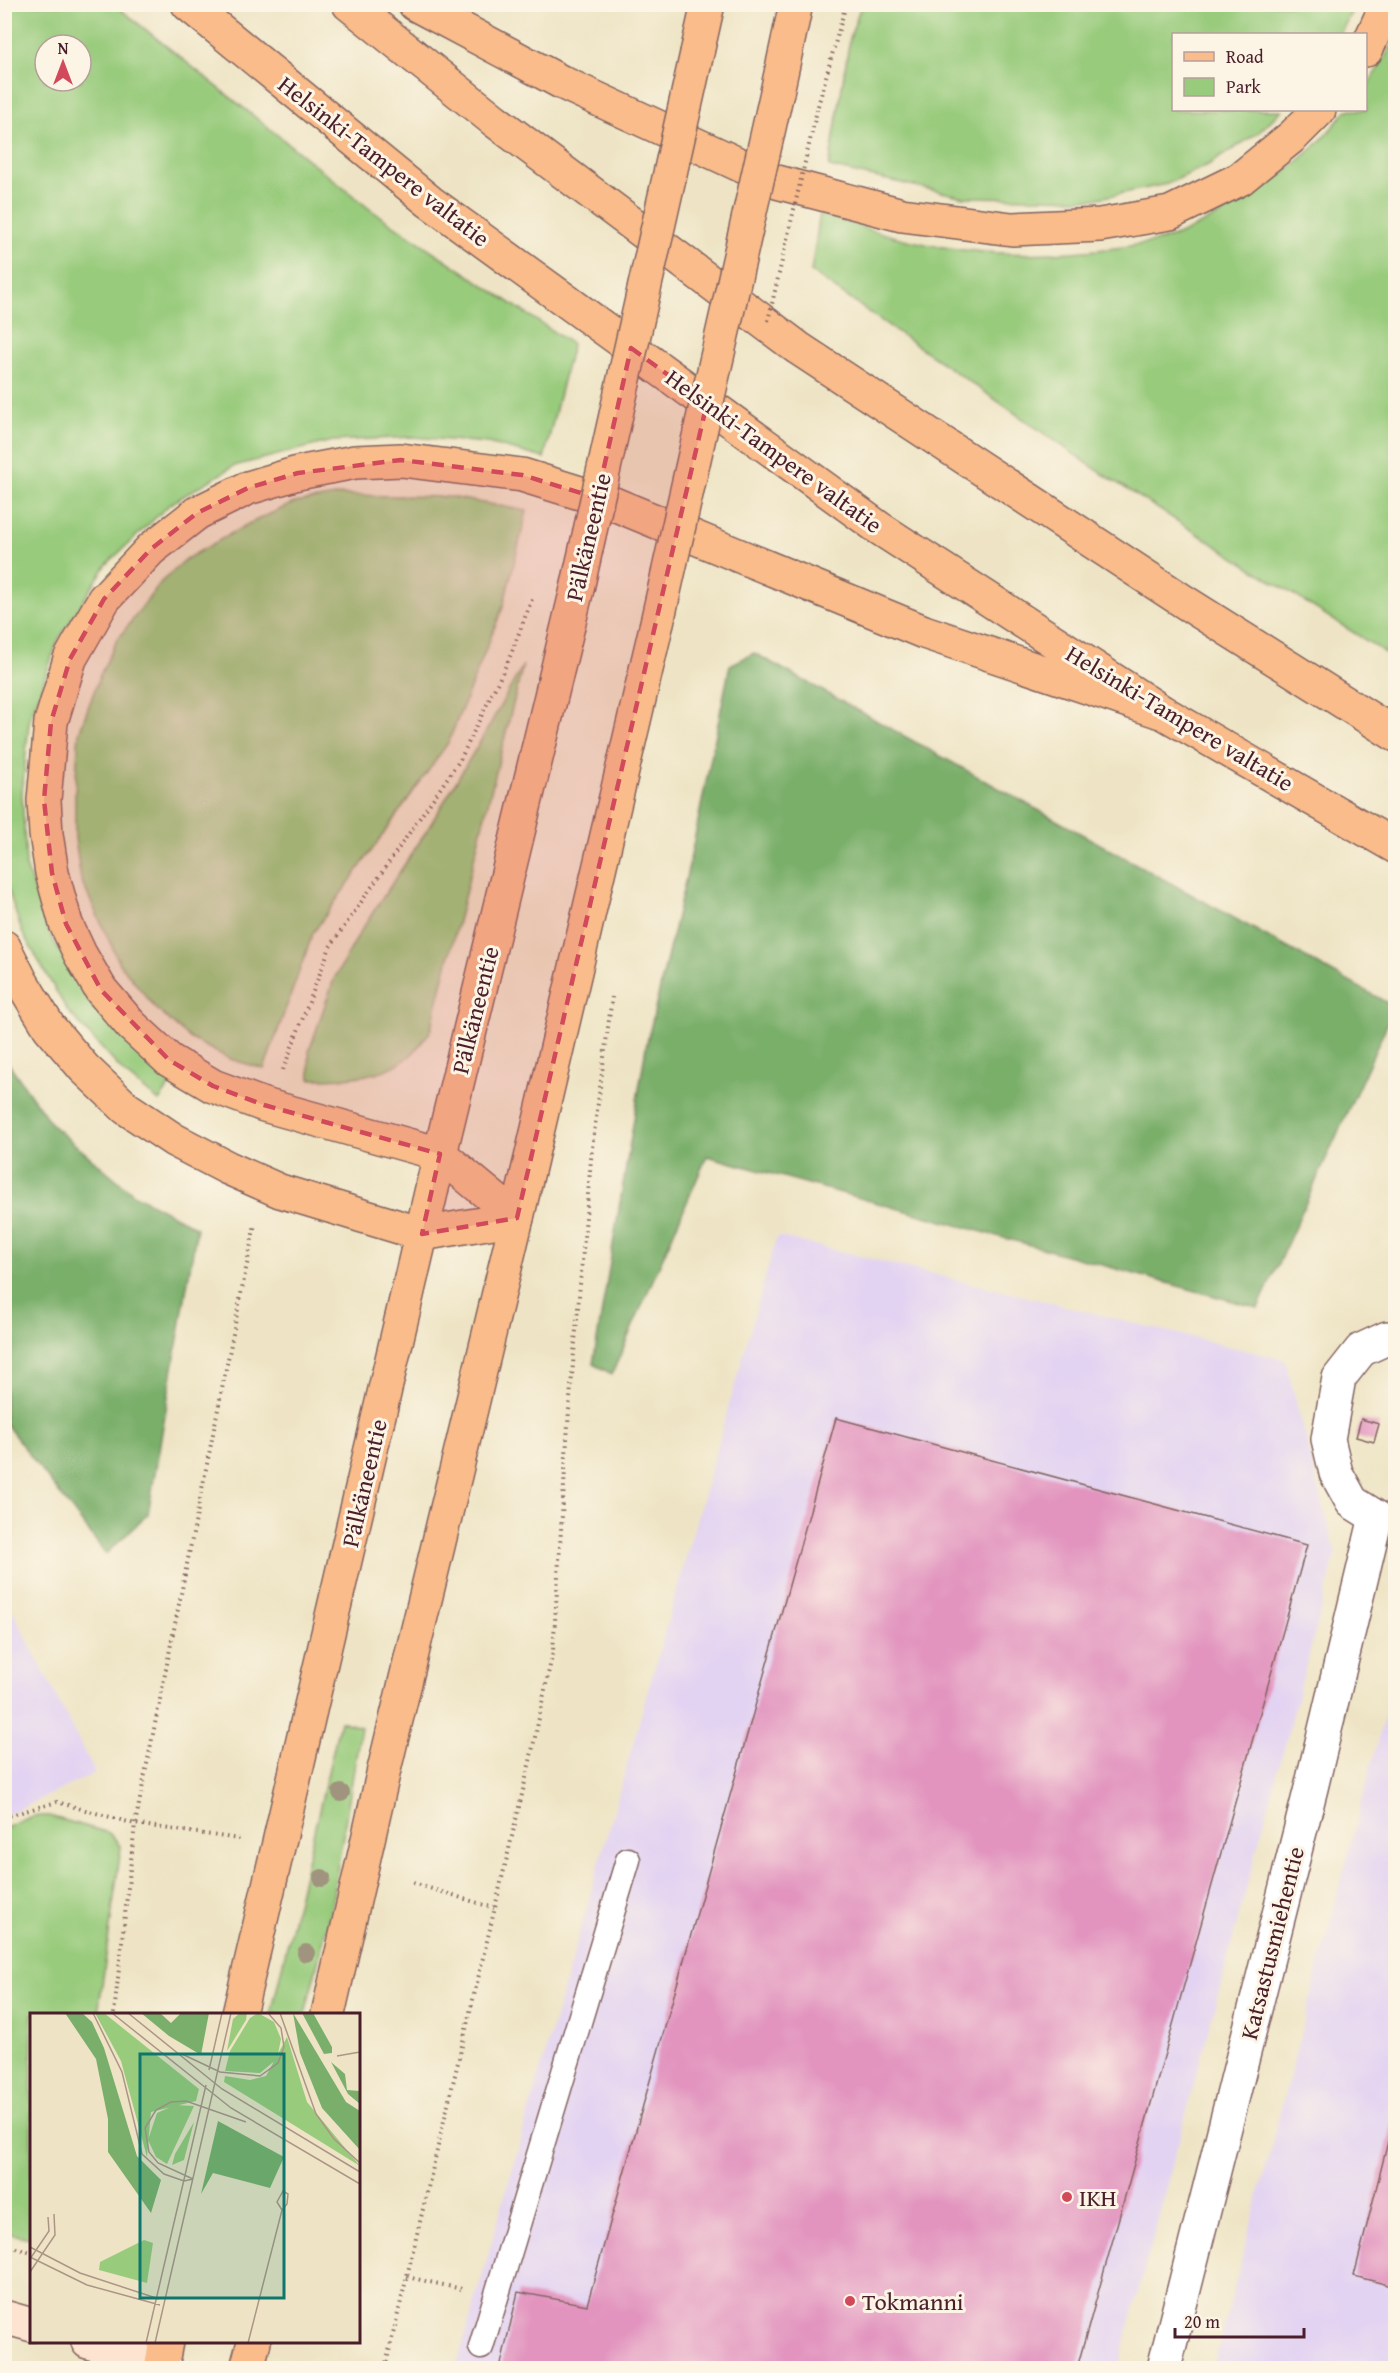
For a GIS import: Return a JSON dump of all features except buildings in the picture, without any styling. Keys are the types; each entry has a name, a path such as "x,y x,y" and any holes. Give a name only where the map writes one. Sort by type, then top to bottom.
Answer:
{"main road":[{"name":"Helsinki-Tampere valtatie","path":"188,4 430,202 879,528 1164,713 1395,847"},
{"path":"349,4 494,120 798,348 1184,601 1395,735"},
{"path":"415,4 563,83 777,182 902,215 1012,229 1100,225 1170,213 1240,179 1293,136 1318,111"},
{"name":"Pälkäneentie","path":"239,2013 440,1154 577,590 708,4"},
{"path":"328,2013 656,627 796,4"},
{"path":"1367,46 1387,4"},
{"path":"517,1218 440,1154 264,1106 213,1086 169,1060 131,1024 101,990 66,924 52,873 44,800 51,722 70,659 104,600 151,549 197,513 248,488 298,473 355,462 401,460 522,475 609,502 924,632 1164,713"},
{"path":"4,947 21,981 49,1027 84,1068 126,1108 174,1140 228,1168 280,1191 331,1209 422,1234 517,1218"},
{"path":"4,2317 30,2324"},
{"path":"92,2343 163,2361"},
{"path":"248,2368 254,2343"}],"street":[{"name":"Katsastusmiehentie","path":"1164,2368 1311,1788 1386,1514 1352,1502 1336,1473 1328,1439 1339,1378 1361,1350 1387,1338 1395,1340"}],"lane":[{"path":"481,2347 628,1860"}],"path":[{"path":"818,106 846,4"},
{"path":"281,1073 330,946 460,760 509,659 534,594"},
{"path":"385,2368 553,1651 569,1410 591,1148 614,989"},
{"path":"114,2013 135,1824 256,1223"},
{"path":"4,1817 57,1802 135,1824 239,1839"},
{"path":"413,1883 494,1908"},
{"path":"4,2245 30,2252"},
{"path":"407,2277 496,2297"}],"highlighted area":[{"path":"631,348 707,403 517,1218 422,1234 440,1154 264,1105 213,1086 169,1060 101,990 66,924 52,873 44,800 51,722 70,659 104,599 151,549 197,513 248,488 298,473 401,460 522,475 597,498"}],"shaded area":[{"path":"777,1236 1285,1360 1336,1553 1118,2368 456,2368"},
{"path":"4,1594 95,1773 5,1816 4,1816"},
{"path":"1395,1675 1395,2368 1213,2368"}],"green space":[{"path":"861,4 1355,5 1341,33 1172,33 1172,111 1281,111 1258,133 1208,165 1167,184 1094,199 964,197 829,167 850,38"},
{"path":"4,5 115,5 371,210 572,344 544,458 488,443 413,437 332,441 234,466 170,504 106,565 58,640 29,722 22,793 26,866 49,933 91,1005 171,1084 159,1101 125,1074 67,1010 22,932 5,880"},
{"path":"1395,41 1395,659 1100,472 811,272 820,214 912,241 986,252 1029,254 1093,250 1146,243 1177,235 1232,208 1266,185 1314,147 1346,111 1367,111 1367,86"},
{"path":"341,495 451,497 527,511 503,607 448,743 313,933 264,1069 230,1059 191,1039 156,1009 120,964 81,880 75,838 79,733 100,675 117,640 161,582 186,559 248,524 294,503"},
{"path":"754,653 1395,1007 1258,1308 707,1156 612,1374 593,1364 646,1047 689,865 730,665"},
{"path":"523,665 430,1032 412,1054 390,1068 350,1077 310,1079 309,1051 334,979 362,929 426,832"},
{"path":"4,1057 52,1125 135,1195 197,1228 148,1514 106,1554 5,1423"},
{"path":"340,1721 361,1727 330,1913 305,2013 271,2013"},
{"path":"32,1816 49,1816 109,1833 121,1847 98,2013 30,2013 30,2238 5,2233 4,1829"}],"place":[{"name":"IKH","path":"1067,2197"},
{"name":"Tokmanni","path":"850,2301"}]}
